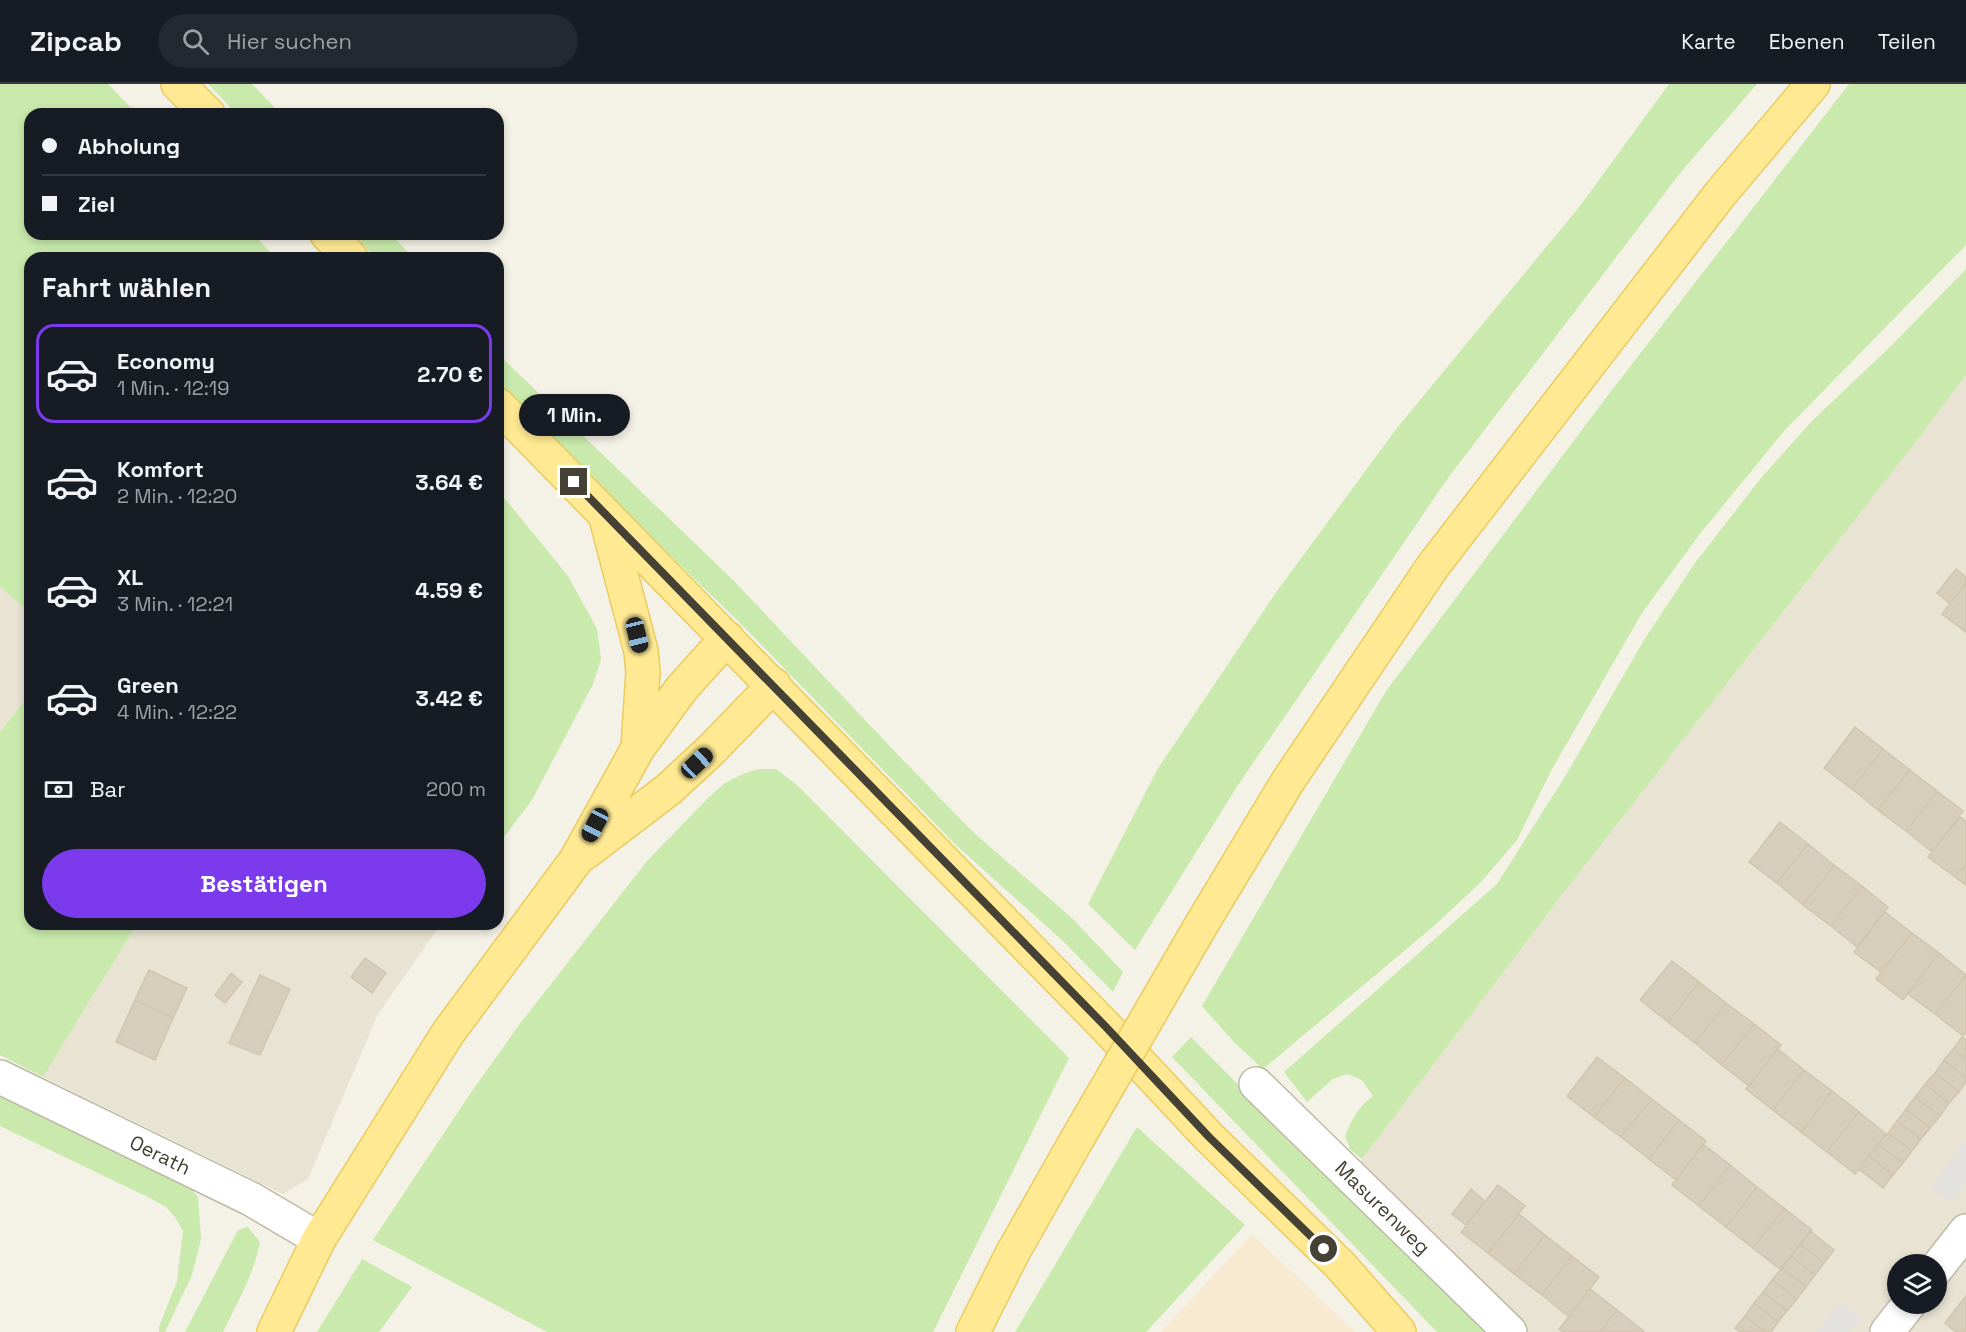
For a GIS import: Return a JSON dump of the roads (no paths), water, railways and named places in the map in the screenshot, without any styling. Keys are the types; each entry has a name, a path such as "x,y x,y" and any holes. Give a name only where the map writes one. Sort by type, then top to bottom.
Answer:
{"main road":[{"path":"178,84 202,108"},
{"path":"973,1332 1012,1254 1076,1141 1288,781 1433,566 1721,193 1813,84"},
{"path":"333,240 345,252"},
{"path":"504,411 774,685 1105,1026 1209,1137 1340,1265 1399,1332"},
{"path":"605,513 641,651 643,672 638,748"},
{"path":"274,1332 319,1239 447,1033 576,860 638,748 682,688 727,638"},
{"path":"576,860 669,789 711,750 774,685"}],"street":[{"name":"Oerath","path":"0,1077 251,1199 319,1239"},
{"name":"Masurenweg","path":"1257,1084 1510,1332"},
{"path":"1947,1255 1966,1231"},
{"path":"1887,1332 1901,1314"}]}
